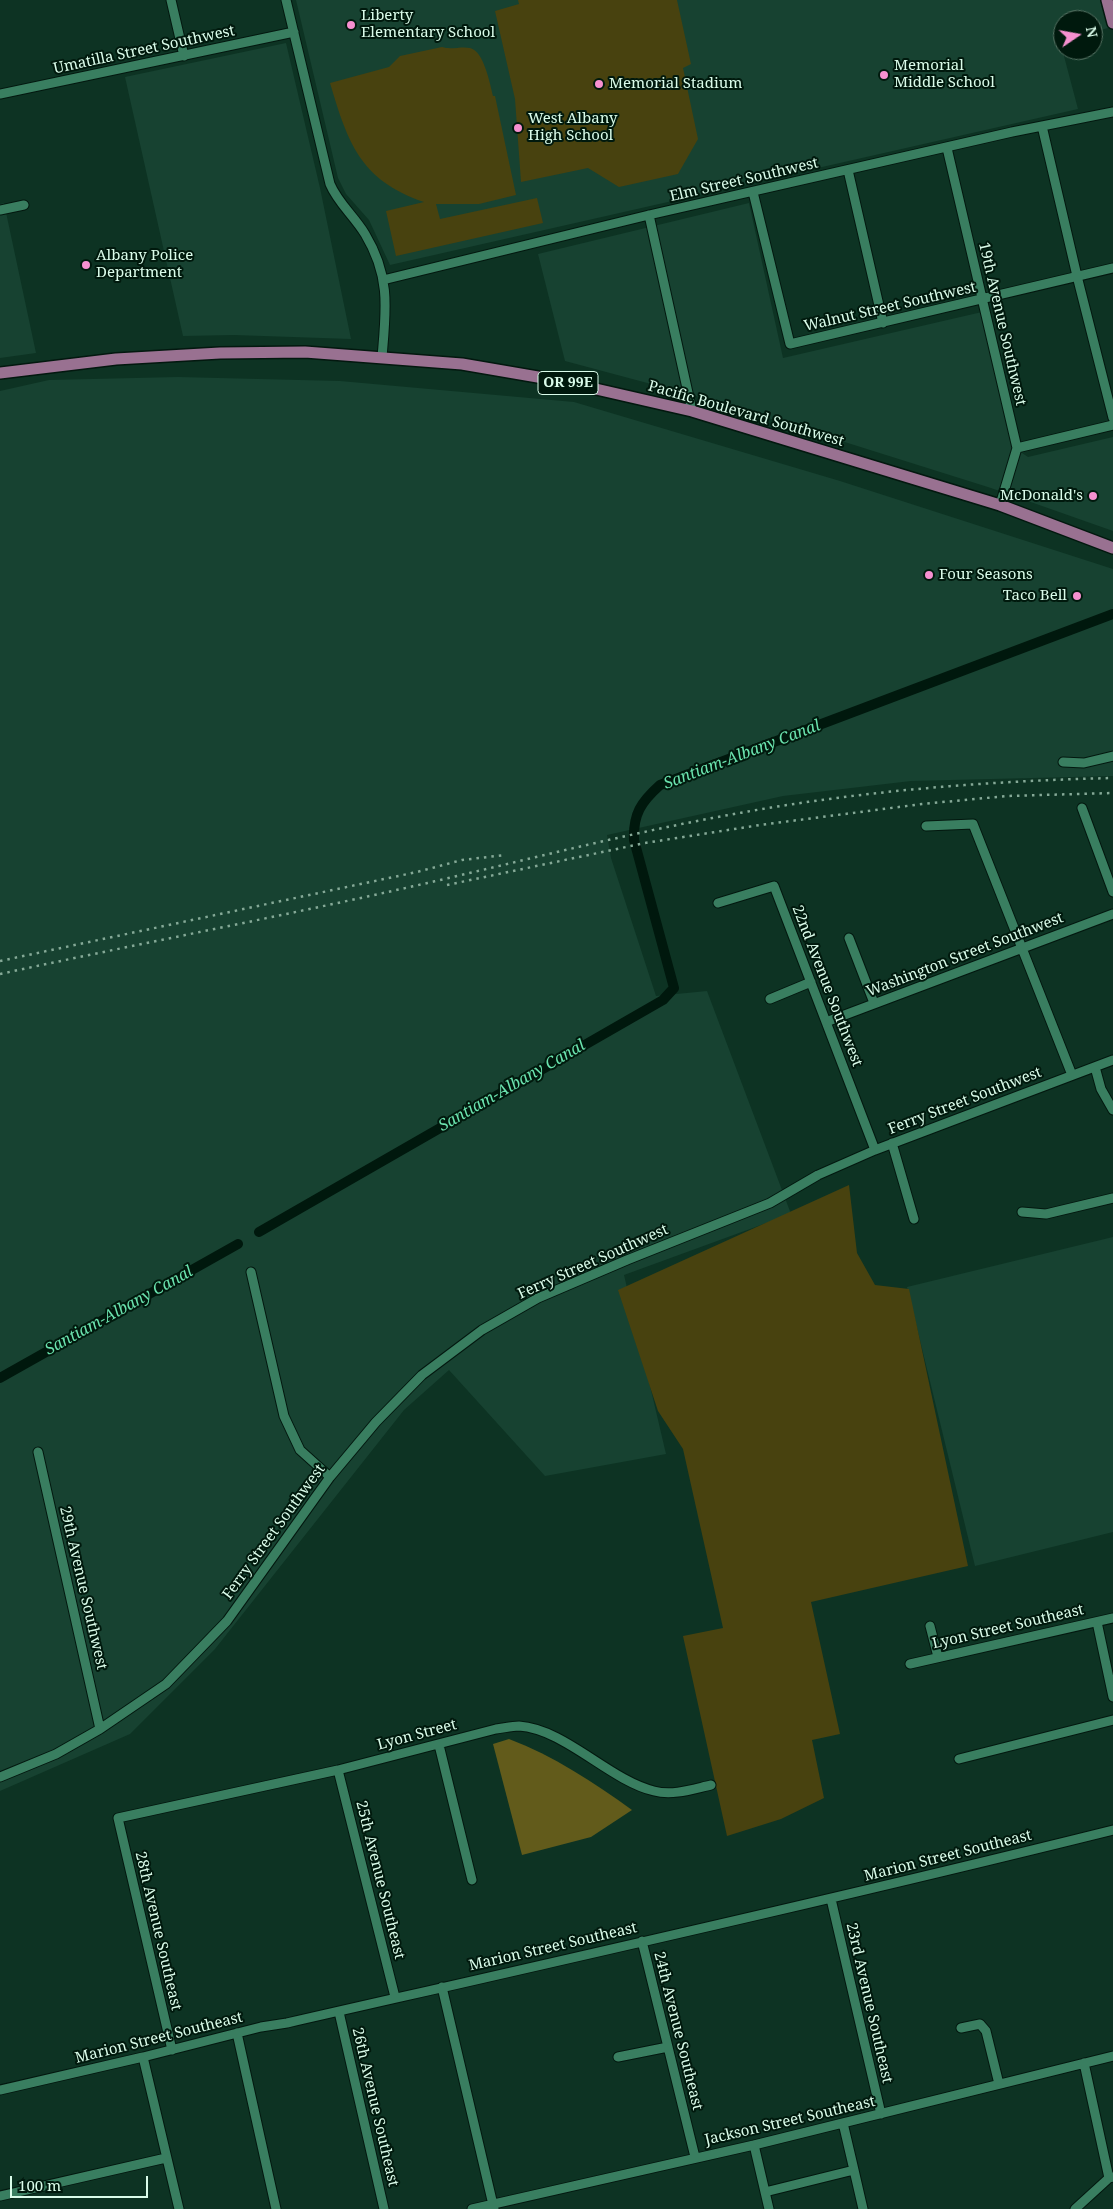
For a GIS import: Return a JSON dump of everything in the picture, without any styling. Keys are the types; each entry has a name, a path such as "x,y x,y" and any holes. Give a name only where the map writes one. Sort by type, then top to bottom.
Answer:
{"main road":[{"path":"1107,0 1113,23"},
{"name":"Pacific Boulevard Southwest","path":"0,373 83,362 194,353 305,352 462,364 561,381 692,411 1000,505 1113,548"}],"street":[{"path":"171,0 184,56"},
{"path":"286,0 330,184 338,199 370,243 383,280 386,308 382,357"},
{"name":"Umatilla Street Southwest","path":"0,94 294,32"},
{"name":"Elm Street Southwest","path":"383,280 649,215 1042,126 1113,112"},
{"path":"1042,126 1113,418"},
{"name":"19th Avenue Southwest","path":"947,148 1017,448 1000,505"},
{"path":"848,170 884,323"},
{"name":"Walnut Street Southwest","path":"753,192 790,344 1113,268"},
{"path":"0,210 24,205"},
{"path":"649,215 692,411"},
{"path":"1017,448 1113,426"},
{"path":"1062,762 1084,763 1113,756"},
{"path":"1082,808 1113,892"},
{"path":"926,826 973,824 1072,1075"},
{"name":"22nd Avenue Southwest","path":"718,902 774,886 875,1150"},
{"name":"Washington Street Southwest","path":"826,1022 1113,914"},
{"path":"850,938 874,1003"},
{"path":"770,999 811,982"},
{"name":"Ferry Street Southwest","path":"0,1777 56,1754 100,1729 166,1684 227,1621 330,1477 376,1422 422,1375 482,1330 538,1298 626,1260 770,1203 818,1175 875,1150 1113,1060"},
{"path":"1095,1067 1101,1089 1113,1110"},
{"path":"892,1144 914,1219"},
{"path":"1022,1212 1046,1214 1113,1198"},
{"path":"251,1272 284,1416 300,1450 330,1477"},
{"name":"29th Avenue Southwest","path":"38,1452 100,1729"},
{"name":"Lyon Street Southeast","path":"910,1664 1113,1618"},
{"path":"1097,1622 1113,1697"},
{"path":"930,1626 938,1657"},
{"path":"959,1759 1113,1720"},
{"name":"Lyon Street","path":"118,1818 338,1770 496,1729 519,1726 548,1735 631,1782 654,1792 672,1793 711,1785"},
{"path":"438,1744 472,1880"},
{"name":"25th Avenue Southeast","path":"338,1770 395,1997"},
{"name":"28th Avenue Southeast","path":"118,1818 172,2050"},
{"name":"Marion Street Southeast","path":"0,2090 237,2033 338,2012 642,1940 831,1899 1113,1830"},
{"name":"23rd Avenue Southeast","path":"831,1899 882,2114"},
{"name":"24th Avenue Southeast","path":"642,1940 695,2157"},
{"path":"442,1987 493,2207"},
{"name":"26th Avenue Southeast","path":"338,2012 384,2209"},
{"path":"961,2028 980,2024 986,2031 999,2084"},
{"path":"237,2033 276,2209"},
{"path":"618,2057 668,2047"},
{"name":"Jackson Street Southeast","path":"472,2209 493,2207 695,2157 754,2145 1113,2056"},
{"path":"143,2057 179,2209"},
{"path":"1075,2209 1111,2178 1084,2063"},
{"path":"843,2123 863,2209"},
{"path":"754,2145 769,2209"},
{"path":"0,2196 166,2158"},
{"path":"765,2192 854,2170"}],"shaded area":[{"name":"West Albany High School","path":"296,0 1100,0 1103,10 1053,10 1053,60 1065,60 1078,109 390,265 369,220 346,194 338,178"},
{"name":"Memorial Stadium","path":"518,0 677,0 691,64 683,68 698,139 678,174 619,187 588,168 521,182 515,99 495,11 519,4"},
{"name":"West Albany High School","path":"1103,10 1108,28 1103,29"},
{"path":"286,43 320,188 351,339 234,335 183,336 125,77"},
{"path":"442,47 470,48 475,50 483,61 493,96 495,96 516,195 479,204 436,204 440,219 537,198 543,223 396,256 386,211 424,202 402,193 385,183 360,157 343,124 330,83 389,67 400,56"},
{"path":"4,203 36,353 0,358 0,204"},
{"path":"749,203 783,358 982,312 1013,447 1028,457 1113,437 1113,531 991,488 711,400 565,361 538,254"},
{"path":"178,377 340,381 574,402 840,481 1113,569 1113,776 911,781 783,796 607,835 611,858 656,996 707,991 791,1214 624,1275 666,1454 545,1476 449,1370 404,1410 215,1649 130,1734 0,1791 0,391 49,380"},
{"path":"849,1185 857,1253 875,1285 909,1289 968,1566 811,1602 840,1734 812,1740 824,1798 781,1819 727,1836 683,1636 723,1628 683,1449 658,1411 618,1290"},
{"path":"1113,1237 1113,1532 975,1566 907,1287"},
{"path":"509,1739 542,1753 573,1770 632,1810 591,1837 522,1855 493,1744"}],"waterway":[{"name":"Santiam-Albany Canal","path":"259,1232 663,1000 674,988 634,840 635,823 640,809 643,803 660,785 1113,614"},
{"name":"Santiam-Albany Canal","path":"0,1378 238,1244"}],"railway":[{"path":"0,974 351,900 609,840 734,814 828,799 923,788 1113,778"},
{"path":"447,885 645,843 760,825 922,804 1007,796 1113,793"},
{"path":"0,961 417,872 462,860 505,855"}],"place":[{"name":"Liberty Elementary School","path":"351,25"},
{"name":"Memorial Middle School","path":"884,75"},
{"name":"Memorial Stadium","path":"599,84"},
{"name":"West Albany High School","path":"518,128"},
{"name":"Albany Police Department","path":"86,265"},
{"name":"McDonald's","path":"1093,496"},
{"name":"Four Seasons","path":"929,575"},
{"name":"Taco Bell","path":"1077,596"}]}
